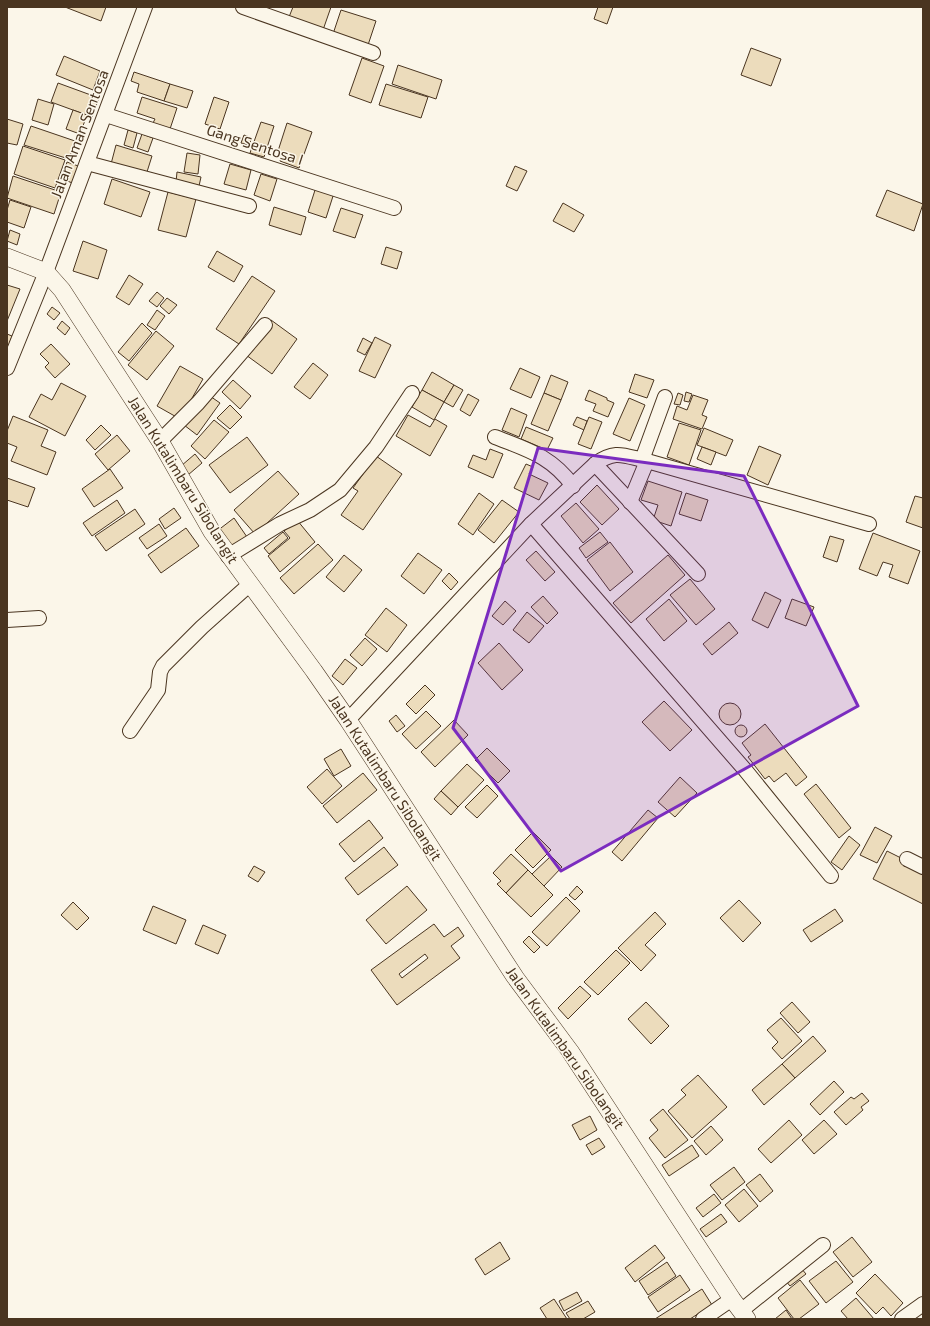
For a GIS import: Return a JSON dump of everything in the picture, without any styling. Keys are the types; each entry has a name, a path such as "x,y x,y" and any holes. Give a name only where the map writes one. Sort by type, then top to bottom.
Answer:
{"street":[{"name":"Jalan Aman Sentosa","path":"7,368 46,272 106,115 145,7"},
{"path":"243,7 373,52"},
{"name":"Gang Sentosa I","path":"106,115 394,208"},
{"path":"87,163 249,206"},
{"name":"Jalan Kutalimbaru Sibolangit","path":"7,257 46,272 62,290 160,441 212,532 348,720 515,977 570,1052 740,1310"},
{"path":"160,441 198,403 265,325"},
{"path":"228,556 280,524 310,510 340,490 376,447 412,393"},
{"path":"630,502 645,461 665,397"},
{"path":"495,437 545,458 562,471 573,486"},
{"path":"348,720 531,524 595,464 606,456 618,455 645,461 869,524"},
{"path":"595,464 698,574"},
{"path":"531,524 746,771 831,876"},
{"path":"130,732 158,690 160,672 163,666 202,627 249,585"},
{"path":"7,620 39,618"},
{"path":"907,859 923,867"},
{"path":"703,1319 740,1310 823,1245"},
{"path":"902,1319 923,1304"}],"highlighted area":[{"path":"538,448 744,476 858,706 561,871 453,728"}],"building":[{"path":"65,7 106,7 101,21"},
{"path":"293,7 331,7 323,30 289,17"},
{"path":"598,7 613,7 607,24 594,19"},
{"path":"341,10 376,21 368,45 333,34"},
{"path":"751,48 781,59 771,86 741,75"},
{"path":"64,56 100,71 93,90 56,75"},
{"path":"362,58 384,66 371,103 349,95"},
{"path":"398,65 442,80 436,99 392,84"},
{"path":"134,72 170,84 164,101 137,92 139,84 131,81"},
{"path":"58,83 99,98 92,117 51,102"},
{"path":"170,84 193,91 187,108 164,101"},
{"path":"386,84 428,97 421,118 379,105"},
{"path":"142,97 177,108 170,129 153,123 155,119 137,113"},
{"path":"214,97 229,102 220,129 205,124"},
{"path":"38,99 54,104 48,125 32,120"},
{"path":"73,110 87,115 80,134 66,129"},
{"path":"7,119 23,124 17,145 7,143"},
{"path":"261,122 274,126 264,157 250,153"},
{"path":"287,123 312,132 299,168 280,161 283,153 278,151"},
{"path":"31,126 75,141 69,159 24,145"},
{"path":"128,130 137,133 133,148 124,145"},
{"path":"142,134 153,138 148,152 137,148"},
{"path":"244,135 252,138 249,145 241,143"},
{"path":"116,145 152,156 146,175 111,164"},
{"path":"23,146 65,160 55,188 14,174"},
{"path":"187,153 200,155 198,174 184,172"},
{"path":"67,162 81,167 75,184 62,179"},
{"path":"230,164 251,170 246,190 224,184"},
{"path":"515,166 527,171 517,191 506,186"},
{"path":"177,172 201,177 199,186 176,182"},
{"path":"261,174 277,179 270,201 254,195"},
{"path":"13,176 61,192 54,214 7,198"},
{"path":"112,179 150,192 141,217 104,204"},
{"path":"316,187 334,193 326,218 308,212"},
{"path":"887,190 923,204 914,231 876,216"},
{"path":"168,192 196,199 186,237 158,230"},
{"path":"10,200 31,207 24,228 7,222 7,210"},
{"path":"563,203 584,215 574,232 553,221"},
{"path":"274,207 306,217 301,235 269,225"},
{"path":"341,208 363,215 355,238 333,231"},
{"path":"10,230 20,234 17,245 7,241"},
{"path":"83,241 107,250 98,279 73,271"},
{"path":"386,247 402,252 397,269 381,264"},
{"path":"217,251 243,266 234,282 208,267"},
{"path":"129,275 143,284 129,305 116,297"},
{"path":"252,276 275,291 239,344 216,329"},
{"path":"7,285 20,289 7,321"},
{"path":"157,292 164,298 157,307 149,301"},
{"path":"167,298 177,305 169,314 160,306"},
{"path":"52,307 60,313 54,320 47,314"},
{"path":"157,310 165,316 155,330 147,325"},
{"path":"271,320 297,339 272,374 246,355"},
{"path":"62,321 70,328 65,335 57,328"},
{"path":"142,323 152,333 129,361 118,352"},
{"path":"156,331 174,346 147,380 128,365"},
{"path":"7,334 12,336 7,351"},
{"path":"375,337 391,345 375,378 359,371"},
{"path":"363,338 372,343 365,355 357,351"},
{"path":"51,344 70,364 55,378 45,367 49,363 40,354"},
{"path":"313,363 328,375 310,399 294,387"},
{"path":"180,366 203,379 180,419 157,406"},
{"path":"520,368 540,377 531,398 510,389"},
{"path":"432,372 454,385 444,402 422,390"},
{"path":"635,374 654,380 647,398 629,392"},
{"path":"551,375 568,382 561,400 544,393"},
{"path":"233,380 251,396 240,409 222,392"},
{"path":"61,383 86,396 65,436 29,417 41,394 52,400"},
{"path":"454,385 463,390 453,407 444,402"},
{"path":"422,390 444,402 434,420 412,407"},
{"path":"589,390 607,398 607,400 614,403 608,417 593,411 596,404 585,400"},
{"path":"686,392 692,394 689,402 684,401"},
{"path":"544,393 561,400 548,431 531,424"},
{"path":"678,393 683,395 680,405 674,404"},
{"path":"207,394 220,403 197,435 184,425"},
{"path":"468,394 479,400 470,416 460,410"},
{"path":"693,395 708,400 702,415 707,417 702,429 673,419 677,406 687,410"},
{"path":"629,398 645,405 630,441 613,434"},
{"path":"230,405 242,417 230,429 217,418"},
{"path":"511,408 527,415 519,437 502,430"},
{"path":"408,415 430,427 435,419 447,426 430,456 396,436"},
{"path":"13,416 48,430 41,446 56,452 47,475 11,461 17,447 7,443 7,431"},
{"path":"577,417 587,421 584,430 573,425"},
{"path":"589,417 602,422 591,449 578,444"},
{"path":"214,420 229,432 205,459 191,446"},
{"path":"679,423 701,430 689,465 667,457"},
{"path":"101,425 111,435 95,450 86,440"},
{"path":"526,427 553,438 547,450 521,439"},
{"path":"704,428 733,440 726,456 697,445"},
{"path":"117,435 130,451 108,470 95,454"},
{"path":"247,437 268,465 230,493 209,465"},
{"path":"759,446 781,455 768,485 747,475"},
{"path":"702,447 716,452 711,465 697,459"},
{"path":"490,449 503,454 493,478 468,467 473,455 486,460"},
{"path":"195,454 202,463 188,475 181,466"},
{"path":"376,456 402,474 363,530 341,515 358,491 353,488"},
{"path":"526,464 533,467 529,474 548,483 539,500 514,488"},
{"path":"110,469 123,488 94,507 82,489"},
{"path":"278,471 299,494 255,534 234,510"},
{"path":"7,478 35,488 28,507 7,500"},
{"path":"648,481 682,492 671,526 653,520 658,505 641,500"},
{"path":"597,485 619,509 602,525 580,502"},
{"path":"479,493 494,504 473,535 458,524"},
{"path":"686,493 708,500 701,521 679,514"},
{"path":"915,496 923,498 923,528 906,522"},
{"path":"117,500 125,513 92,536 83,523"},
{"path":"502,500 519,512 494,543 478,530"},
{"path":"576,503 599,529 583,543 561,516"},
{"path":"174,508 181,518 165,529 159,519"},
{"path":"135,509 145,524 106,551 95,536"},
{"path":"234,518 247,537 231,549 217,531"},
{"path":"297,520 315,542 280,572 268,556 290,538 284,531"},
{"path":"159,524 167,536 147,549 139,538"},
{"path":"186,528 199,546 161,573 148,555"},
{"path":"283,532 288,538 269,554 264,548"},
{"path":"600,532 608,542 586,558 579,548"},
{"path":"873,533 920,551 908,584 889,577 893,565 883,562 877,576 859,569"},
{"path":"830,536 844,540 837,562 823,557"},
{"path":"610,542 633,572 610,591 587,560"},
{"path":"318,544 333,560 294,594 280,578"},
{"path":"536,551 555,572 545,581 526,560"},
{"path":"418,553 442,570 424,594 401,576"},
{"path":"344,555 362,570 344,592 326,577"},
{"path":"668,555 685,575 631,623 613,603"},
{"path":"449,573 458,582 451,590 442,581"},
{"path":"690,579 715,609 696,625 670,595"},
{"path":"765,592 781,600 768,628 752,620"},
{"path":"543,596 558,613 547,624 531,607"},
{"path":"669,599 687,621 664,641 646,619"},
{"path":"792,599 814,607 806,626 785,618"},
{"path":"505,601 516,611 503,625 492,616"},
{"path":"386,608 407,625 387,652 365,635"},
{"path":"527,612 544,626 529,643 513,630"},
{"path":"729,622 738,633 712,655 703,644"},
{"path":"365,638 377,649 362,666 350,655"},
{"path":"499,643 523,670 502,690 478,663"},
{"path":"345,659 357,668 343,685 332,676"},
{"path":"425,685 435,695 416,714 406,704"},
{"path":"664,701 692,730 670,751 642,722"},
{"path":"730,703 738,706 741,714 738,722 730,725 722,722 719,714 722,706"},
{"path":"426,711 441,726 416,749 402,734"},
{"path":"396,715 405,726 397,732 389,721"},
{"path":"454,720 468,735 435,767 421,752"},
{"path":"765,724 807,777 796,786 786,773 774,782 769,776 765,779 748,757 751,755 742,743"},
{"path":"739,725 743,725 747,731 743,737 739,737 735,733 735,729"},
{"path":"487,748 510,771 498,783 475,760"},
{"path":"341,749 351,766 334,776 324,759"},
{"path":"467,764 484,780 458,807 441,791"},
{"path":"327,769 342,786 322,804 307,787"},
{"path":"363,773 377,790 337,823 323,806"},
{"path":"680,777 697,793 675,817 658,802"},
{"path":"816,784 851,828 839,838 804,794"},
{"path":"487,785 498,796 477,818 465,807"},
{"path":"441,791 458,807 451,815 434,799"},
{"path":"648,810 658,818 622,861 612,852"},
{"path":"369,820 383,838 354,862 339,844"},
{"path":"875,827 892,836 877,863 860,855"},
{"path":"533,832 551,850 533,868 515,850"},
{"path":"849,836 860,845 842,870 831,862"},
{"path":"384,847 398,865 358,895 345,878"},
{"path":"887,851 923,869 923,904 873,879"},
{"path":"511,854 528,870 506,893 497,884 501,881 493,873"},
{"path":"551,856 562,867 544,886 532,874"},
{"path":"254,866 265,872 258,882 248,876"},
{"path":"528,870 553,895 531,917 506,893"},
{"path":"407,886 427,910 386,944 366,920"},
{"path":"577,886 583,892 575,900 569,895"},
{"path":"566,897 580,911 547,946 532,932"},
{"path":"739,900 761,923 743,942 720,918"},
{"path":"73,902 89,918 77,930 61,915"},
{"path":"153,906 186,920 176,944 143,930"},
{"path":"835,909 843,921 811,942 803,930"},
{"path":"655,912 666,924 645,945 656,955 641,971 618,948"},
{"path":"434,924 444,937 458,927 464,936 451,946 460,958 397,1005 371,970","holes":["425,954 428,958 402,978 399,974"]},
{"path":"203,925 226,935 218,954 195,944"},
{"path":"529,936 540,947 534,953 523,942"},
{"path":"616,950 630,963 598,995 584,982"},
{"path":"580,986 591,996 568,1019 558,1008"},
{"path":"646,1002 669,1026 651,1044 628,1019"},
{"path":"792,1002 810,1022 798,1033 780,1013"},
{"path":"781,1018 802,1041 782,1059 772,1048 778,1042 767,1030"},
{"path":"813,1036 826,1051 795,1078 782,1064"},
{"path":"782,1064 795,1078 764,1105 752,1090"},
{"path":"698,1075 727,1107 692,1138 668,1111 686,1095 681,1090"},
{"path":"834,1081 844,1092 820,1115 810,1104"},
{"path":"862,1093 869,1101 861,1107 863,1110 846,1125 834,1112 851,1097 854,1099"},
{"path":"663,1109 688,1140 665,1158 649,1138 658,1130 650,1120"},
{"path":"590,1116 597,1130 580,1140 572,1125"},
{"path":"789,1120 802,1135 771,1163 758,1149"},
{"path":"824,1120 837,1134 814,1154 802,1140"},
{"path":"711,1126 723,1140 706,1155 694,1141"},
{"path":"599,1138 605,1147 592,1155 586,1145"},
{"path":"692,1145 699,1156 669,1176 662,1165"},
{"path":"734,1167 745,1182 722,1200 710,1185"},
{"path":"760,1174 773,1191 760,1202 746,1185"},
{"path":"744,1189 758,1206 739,1222 725,1205"},
{"path":"714,1194 721,1203 703,1217 696,1208"},
{"path":"721,1214 727,1222 706,1237 700,1229"},
{"path":"852,1237 872,1262 853,1277 833,1252"},
{"path":"500,1242 510,1259 485,1275 475,1259"},
{"path":"655,1245 665,1258 635,1282 625,1268"},
{"path":"836,1261 853,1282 826,1303 809,1281"},
{"path":"667,1262 676,1276 648,1295 639,1281"},
{"path":"801,1268 806,1274 790,1286 785,1280"},
{"path":"875,1274 903,1303 891,1316 883,1307 876,1314 856,1293"},
{"path":"680,1275 690,1290 658,1312 648,1297"},
{"path":"800,1280 819,1304 799,1319 794,1319 778,1298"},
{"path":"702,1289 712,1305 690,1319 655,1319"},
{"path":"577,1292 582,1301 564,1311 559,1301"},
{"path":"856,1298 874,1319 848,1319 841,1311"},
{"path":"554,1299 567,1319 547,1319 540,1308"},
{"path":"588,1301 595,1312 583,1319 570,1319 566,1313"},
{"path":"786,1310 792,1319 775,1319"}]}
